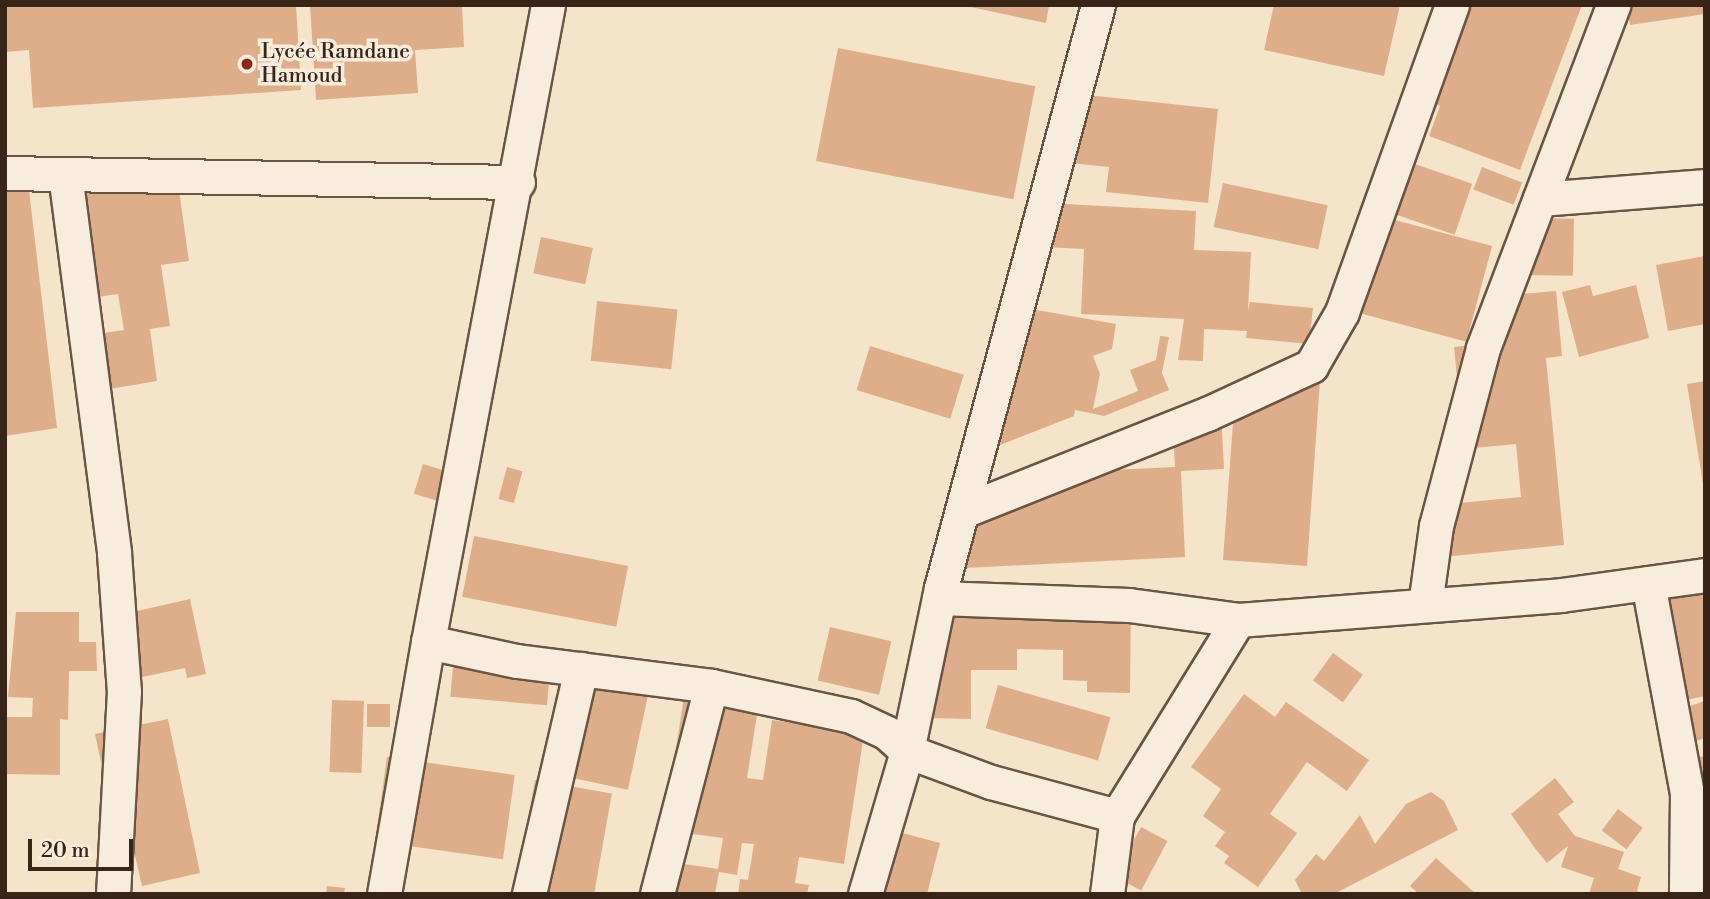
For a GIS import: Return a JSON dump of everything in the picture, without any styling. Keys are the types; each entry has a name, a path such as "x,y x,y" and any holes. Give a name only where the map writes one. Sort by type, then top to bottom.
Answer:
{"street":[{"path":"384,894 428,642 518,182 548,5"},
{"path":"865,894 907,751 939,598 1098,5"},
{"path":"963,511 1207,414 1311,366 1342,312 1452,5"},
{"path":"1425,605 1436,526 1483,348 1613,5"},
{"path":"5,173 518,182"},
{"path":"65,174 114,553 124,691 113,894"},
{"path":"1540,200 1705,186"},
{"path":"939,598 1129,605 1238,620 1425,605 1705,575"},
{"path":"1648,583 1687,793 1686,894"},
{"path":"1107,894 1117,816 1238,620"},
{"path":"428,642 581,669 711,686 851,716 887,733 907,751 991,782 1117,816"},
{"path":"528,894 581,669"},
{"path":"657,894 711,686"}],"building":[{"path":"5,5 296,5 301,90 33,108 29,50 5,52"},
{"path":"310,5 462,5 464,47 415,50 418,93 316,100"},
{"path":"961,5 1049,5 1046,23"},
{"path":"1274,5 1400,5 1384,76 1264,50"},
{"path":"1463,5 1582,5 1520,170 1429,136 1440,106 1424,99"},
{"path":"1627,5 1705,5 1705,14 1630,25"},
{"path":"838,48 1035,86 1013,199 816,161"},
{"path":"1069,93 1218,109 1208,203 1106,192 1109,167 1061,162"},
{"path":"1406,161 1472,184 1455,235 1388,212"},
{"path":"1482,167 1522,182 1514,205 1473,189"},
{"path":"27,173 57,428 5,436 5,177"},
{"path":"59,176 177,176 189,261 161,265 170,326 150,329 157,381 104,390 96,334 124,330 118,294 77,300"},
{"path":"1223,183 1328,205 1318,249 1214,227"},
{"path":"1046,203 1196,211 1194,250 1251,252 1248,311 1250,302 1313,308 1309,344 1246,338 1247,331 1204,329 1203,361 1178,360 1184,319 1081,314 1084,249 1044,247"},
{"path":"1380,216 1492,246 1466,342 1354,312"},
{"path":"1526,218 1574,219 1573,276 1525,275"},
{"path":"541,237 593,248 585,284 533,273"},
{"path":"1705,256 1705,324 1668,331 1656,265"},
{"path":"1590,285 1593,296 1636,285 1649,338 1579,357 1562,292"},
{"path":"1556,291 1562,356 1546,358 1564,545 1433,558 1428,506 1521,497 1516,444 1464,449 1454,347 1492,343 1488,297"},
{"path":"597,301 678,309 671,369 591,361"},
{"path":"1014,306 1116,324 1112,349 1093,356 1100,374 1093,409 1138,391 1130,370 1156,360 1160,336 1169,337 1162,373 1169,390 1104,416 1075,410 1074,416 987,450"},
{"path":"870,346 964,375 950,419 857,390"},
{"path":"1284,364 1321,366 1307,566 1223,560 1235,395 1282,399"},
{"path":"1705,381 1705,484 1703,484 1687,384"},
{"path":"1221,411 1224,469 1181,471 1185,557 965,568 962,492 1111,470 1175,467 1172,414"},
{"path":"423,464 446,471 437,501 414,494"},
{"path":"507,467 522,471 514,503 498,499"},
{"path":"474,536 628,566 616,627 462,597"},
{"path":"1705,565 1705,696 1677,702 1662,626 1675,623 1664,573"},
{"path":"190,599 206,674 187,678 185,668 138,678 124,614"},
{"path":"929,603 1131,604 1130,693 1087,692 1087,681 1063,680 1063,650 1017,649 1017,670 971,670 971,719 928,718"},
{"path":"16,612 79,612 79,642 96,642 97,671 69,671 68,720 60,719 60,775 5,774 5,717 32,717 33,698 8,697"},
{"path":"830,627 891,641 879,695 818,681"},
{"path":"1333,653 1363,675 1343,702 1313,681"},
{"path":"454,655 551,663 547,705 450,697"},
{"path":"584,674 650,688 628,790 562,776"},
{"path":"998,685 1110,717 1098,761 986,728"},
{"path":"685,691 759,702 747,778 763,780 772,720 864,734 844,864 799,857 795,883 809,885 807,894 738,894 740,879 748,880 754,844 742,843 737,875 719,872 715,894 646,894 651,859 718,869 723,838 685,833 698,751 676,748"},
{"path":"1244,694 1275,717 1286,702 1369,760 1347,791 1307,762 1270,814 1297,833 1258,887 1224,863 1229,856 1215,846 1225,832 1203,816 1221,789 1191,767"},
{"path":"332,700 364,701 361,773 329,772"},
{"path":"1705,701 1705,738 1696,741 1684,708"},
{"path":"367,704 390,704 390,727 367,727"},
{"path":"168,719 200,873 142,886 134,851 111,856 111,809 95,734"},
{"path":"1705,756 1705,813 1691,816 1682,760"},
{"path":"387,757 515,775 503,859 375,841"},
{"path":"1555,778 1574,802 1558,814 1575,836 1624,852 1618,869 1641,877 1637,891 1644,894 1589,894 1594,878 1561,867 1568,846 1547,863 1534,847 1511,814"},
{"path":"535,780 612,794 594,894 515,894"},
{"path":"1431,792 1444,801 1458,830 1334,894 1302,894 1295,880 1316,854 1324,861 1360,815 1375,844 1406,804"},
{"path":"1618,809 1643,828 1627,849 1602,831"},
{"path":"1141,827 1167,841 1141,891 1115,876"},
{"path":"895,831 940,843 927,894 878,894"},
{"path":"1436,858 1476,894 1419,894 1410,886"},
{"path":"327,886 345,888 344,894 326,894"}],"place":[{"name":"Lycée Ramdane Hamoud","path":"247,64"}]}
